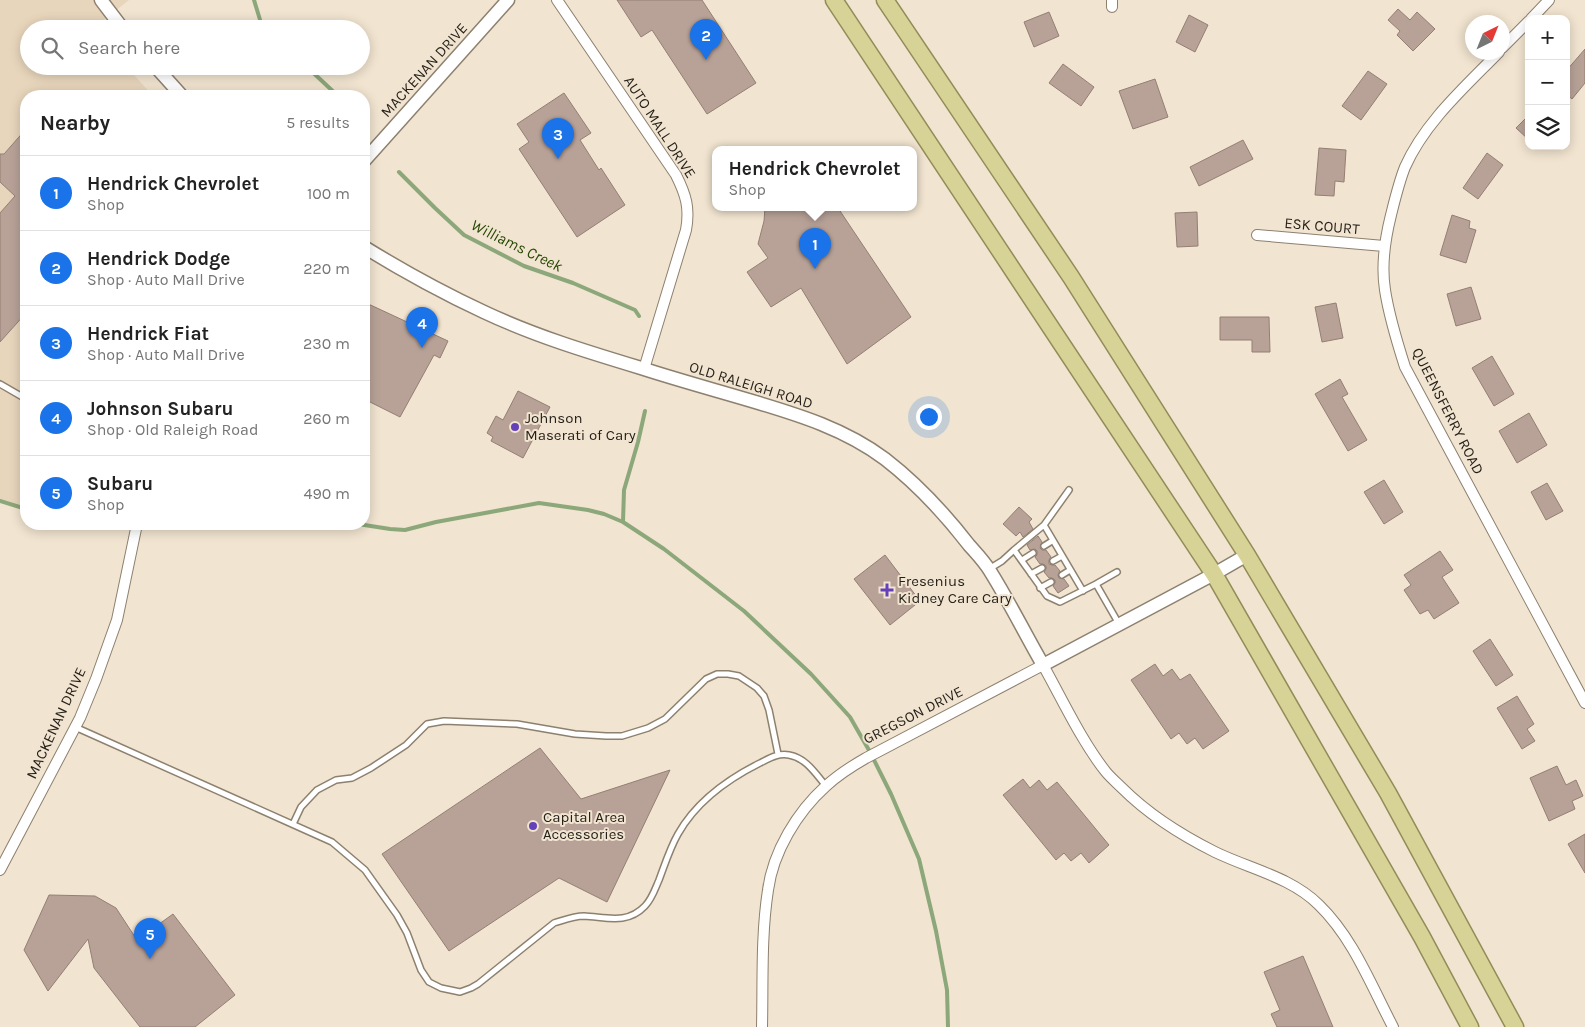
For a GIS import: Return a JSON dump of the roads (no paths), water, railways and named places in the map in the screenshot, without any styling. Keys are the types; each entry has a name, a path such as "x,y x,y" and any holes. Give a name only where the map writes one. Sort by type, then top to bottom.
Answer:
{"highway":[{"path":"834,0 1214,574 1422,937 1470,1027"},
{"path":"885,0 1071,277 1247,555 1388,794 1515,1027"}],"street":[{"path":"101,0 116,20"},
{"name":"MACKENAN DRIVE","path":"370,154 508,0"},
{"name":"AUTO MALL DRIVE","path":"557,0 676,175 685,193 688,220 686,230 644,369"},
{"path":"1535,15 1549,0"},
{"path":"1510,40 1525,25"},
{"name":"QUEENSFERRY ROAD","path":"1490,60 1445,108 1418,145 1406,167 1397,192 1384,246 1384,288 1405,367 1585,703"},
{"path":"163,75 177,90"},
{"name":"ESK COURT","path":"1257,235 1384,246"},
{"name":"OLD RALEIGH ROAD","path":"370,251 410,275 485,313 561,343 788,412 836,430 851,438 885,459 921,492 962,535 989,569 1043,665"},
{"name":"MACKENAN DRIVE","path":"0,870 75,727 96,679 117,620 137,530"},
{"name":"GREGSON DRIVE","path":"762,1027 763,956 768,889 784,840 802,813 826,786 866,758 1247,555"},
{"path":"1043,665 1080,731 1106,772 1135,801 1163,823 1192,840 1227,858 1284,880 1303,891 1318,904 1349,942 1393,1027"}],"lane":[{"path":"0,384 20,395"},
{"path":"989,569 1002,561 1044,524 1069,490"},
{"path":"1044,524 1052,541 1083,591"},
{"path":"1044,546 1052,541"},
{"path":"1014,550 1047,596 1060,602 1116,572"},
{"path":"1022,560 1033,553"},
{"path":"1053,561 1062,556"},
{"path":"1031,574 1042,568"},
{"path":"1062,575 1070,570"},
{"path":"1040,588 1051,582"},
{"path":"1096,584 1119,624"},
{"path":"293,824 301,806 318,790 336,780 352,778 371,768 406,745 427,724 444,721 517,724 575,734 622,736 648,728 665,719 706,679 717,674 739,676 757,688 764,696 769,710 778,754"},
{"path":"75,727 332,842 365,870 407,933 421,970 429,982 441,988 460,992 478,984 554,923 582,916 609,920 624,918 644,907 653,895 678,834 692,814 712,793 738,774 778,754 789,755 802,759 826,786"}],"waterway":[{"name":"Williams Creek","path":"254,0 260,20"},
{"name":"Williams Creek","path":"316,75 332,90"},
{"name":"Williams Creek","path":"399,172 464,235 524,266 573,283 635,310 639,316"},
{"name":"Williams Creek","path":"623,522 624,490 645,411"},
{"path":"0,501 20,507"},
{"path":"370,526 405,530 436,522 539,503 588,510 623,522 664,549 744,611 811,674 850,717 891,794 919,859 936,931 947,990 948,1027"}],"place":[{"name":"Hendrick Dodge","path":"706,60"},
{"name":"Hendrick Fiat","path":"558,159"},
{"name":"Hendrick Chevrolet","path":"815,269"},
{"name":"Johnson Subaru","path":"422,348"},
{"name":"Johnson Maserati of Cary","path":"515,427"},
{"name":"Fresenius Kidney Care Cary","path":"887,590"},
{"name":"Capital Area Accessories","path":"533,826"},
{"name":"Subaru","path":"150,959"}]}
